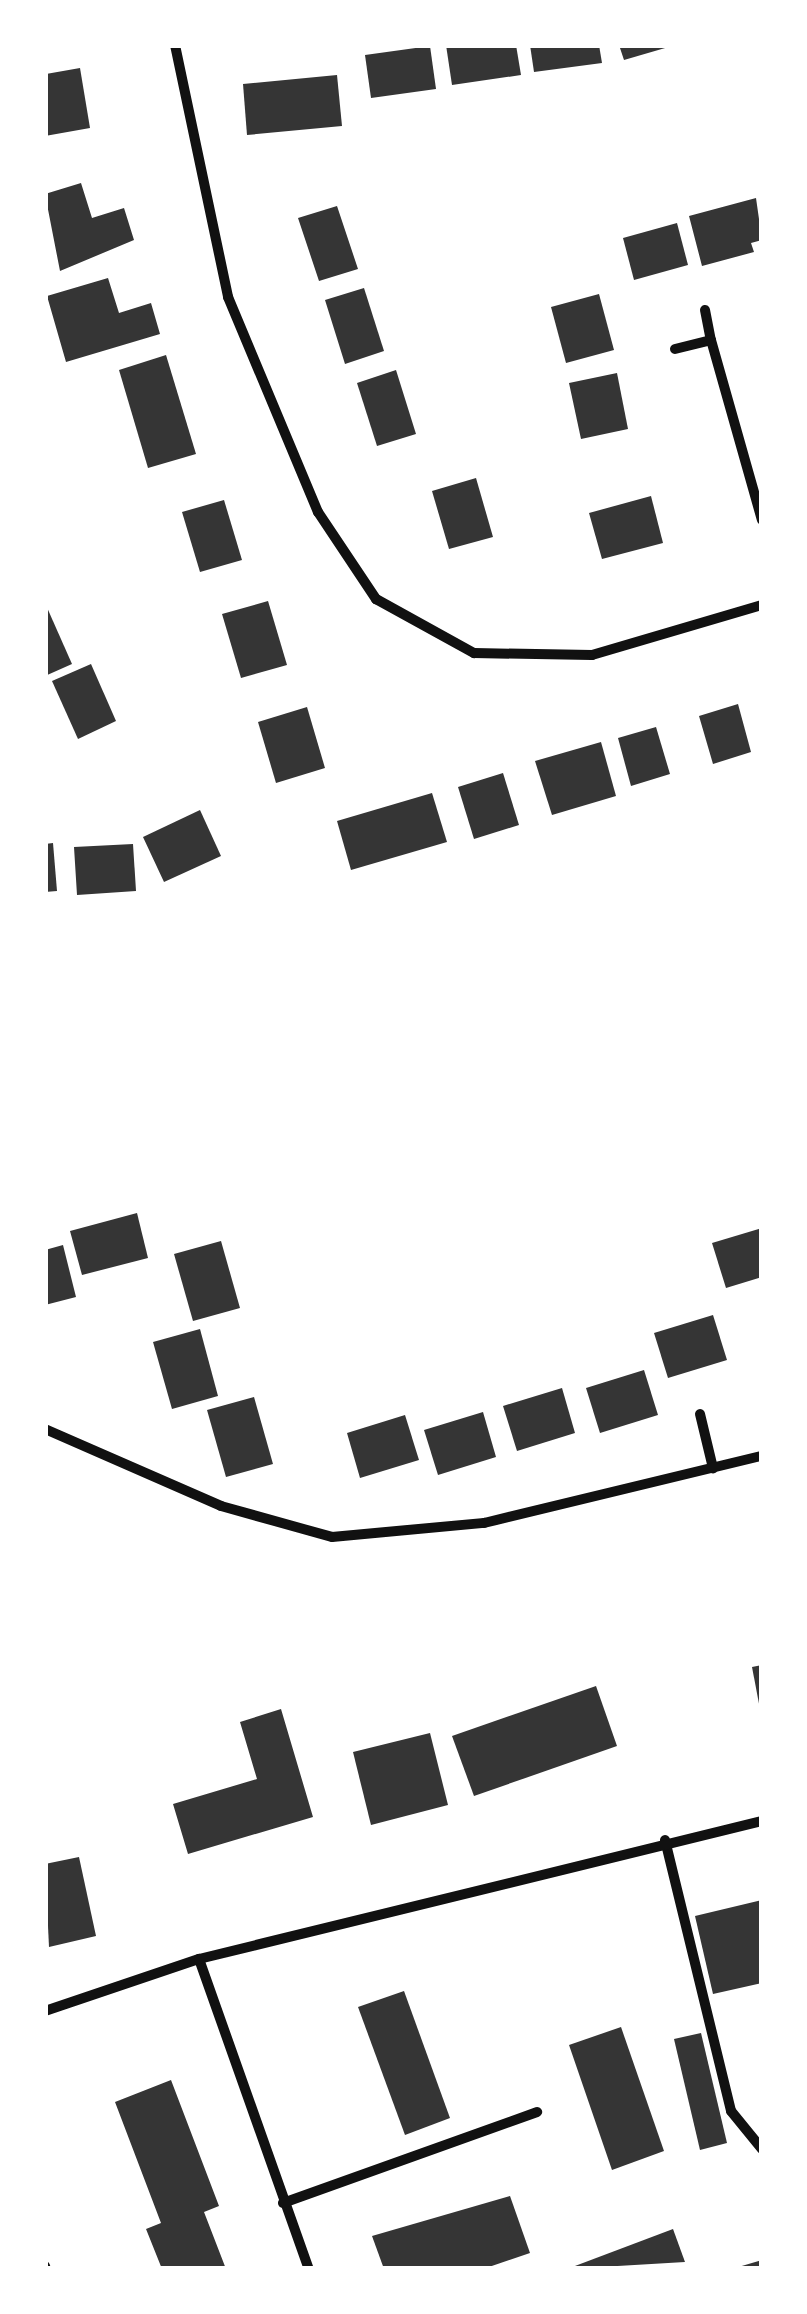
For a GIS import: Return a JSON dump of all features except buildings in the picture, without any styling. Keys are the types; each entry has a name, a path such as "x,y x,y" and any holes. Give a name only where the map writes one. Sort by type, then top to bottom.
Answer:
{"street":[{"path":"175,45 228,298 318,512 376,599 474,653 592,656 762,604"},
{"path":"705,310 762,520"},
{"path":"675,349 711,340"},
{"path":"700,1414 713,1468"},
{"path":"45,1429 221,1506 332,1537 484,1524 762,1456"},
{"path":"45,2011 198,1959 665,1840 762,1822"},
{"path":"665,1840 731,2110 762,2148"},
{"path":"198,1959 308,2269"},
{"path":"284,2204 537,2112"}]}
